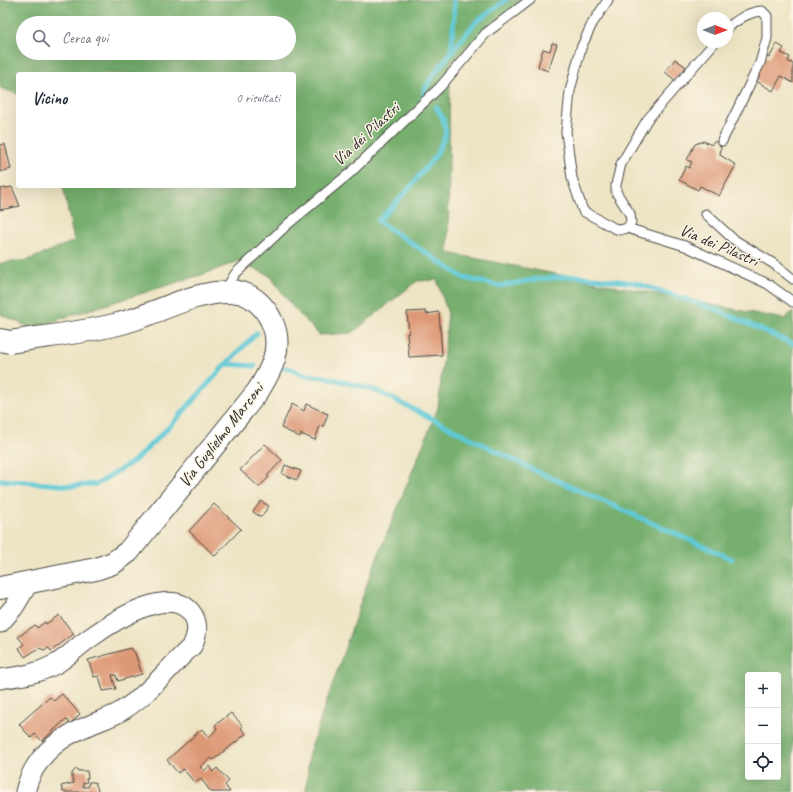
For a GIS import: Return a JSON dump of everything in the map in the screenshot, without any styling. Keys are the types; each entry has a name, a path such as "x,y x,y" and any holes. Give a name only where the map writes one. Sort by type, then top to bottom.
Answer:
{"street":[{"name":"Via Guglielmo Marconi","path":"0,340 10,342 88,331 120,324 209,293 224,292 238,292 256,300 266,310 277,335 277,351 268,375 258,391 128,552 113,563 96,569 0,588"},
{"path":"0,623 14,607 29,582"},
{"path":"0,679 31,675 56,664 90,638 129,613 160,603 169,601 182,604 192,613 196,621 196,638 192,646 146,693 122,711 60,739 40,758 27,783 26,792"}],"lane":[{"name":"Via dei Pilastri","path":"224,292 235,274 256,254 288,224 350,173 440,87 486,33 530,0"},
{"name":"Via dei Pilastri","path":"608,0 592,24 581,48 570,91 566,132 572,178 583,211 614,228 620,230 627,228 684,246 768,284 793,302"},
{"path":"722,141 760,63 767,38 767,16 762,11 754,11 747,14 733,24"},
{"path":"627,228 632,222 630,214 616,192 616,185 621,164 647,120 710,48"},
{"name":"Via dei Pilastri","path":"706,214 733,239 774,264 793,279"}],"green space":[{"path":"0,0 524,0 450,63 448,253 784,319 793,311 793,792 306,792 309,753 369,578 438,408 448,314 437,280 417,281 352,333 319,335 293,307 270,276 239,261 207,273 31,328 0,314 0,263 28,260 74,241 63,188 296,188 296,72 16,72 16,93 0,88"}],"building":[{"path":"552,43 557,44 548,71 538,67 543,49 550,51"},
{"path":"777,44 784,48 781,53 790,57 788,61 793,64 793,83 781,76 773,91 756,81 758,78 756,75 765,56 769,58"},
{"path":"675,59 686,67 676,81 665,72"},
{"path":"704,141 711,145 714,141 721,146 720,155 736,165 719,196 700,186 698,190 679,180 686,166 689,168 692,162 687,160 695,144"},
{"path":"5,144 11,169 0,172 0,145"},
{"path":"12,187 20,206 0,210 0,189"},
{"path":"426,311 426,314 439,312 442,355 409,357 407,312"},
{"path":"292,404 304,411 306,404 328,414 323,427 320,426 315,440 301,434 300,437 281,428"},
{"path":"265,444 282,460 259,487 240,470"},
{"path":"285,465 301,471 297,480 282,474"},
{"path":"261,501 269,506 261,517 253,512"},
{"path":"214,504 241,529 215,556 189,531"},
{"path":"59,615 74,634 51,651 49,648 44,650 39,648 25,657 19,648 24,644 18,637 35,625 37,628"},
{"path":"131,648 135,653 142,674 118,681 116,675 112,675 116,689 103,691 99,676 94,677 88,660"},
{"path":"62,694 80,714 70,724 66,719 42,741 35,734 31,738 19,724 50,697 54,701"},
{"path":"231,713 243,726 241,728 246,734 213,760 211,758 200,767 204,771 209,766 213,772 217,768 229,781 225,785 230,792 211,792 201,779 195,783 183,769 178,773 167,760 202,729 209,738 217,728 215,725"},
{"path":"76,769 78,771 87,771 87,782 83,783 83,787 88,787 89,782 95,782 98,790 96,792 63,792 61,786 74,783 72,773"}],"waterway":[{"path":"451,53 454,0"},
{"path":"424,97 424,90 434,74 475,23 506,0"},
{"path":"436,107 443,119 446,134 436,155 406,192 378,221 464,278 500,286 538,279 576,276 635,283 715,309 793,344"},
{"path":"0,480 72,486 97,484 134,461 174,422 226,364 257,333"},
{"path":"226,364 255,366"},
{"path":"283,368 291,369 303,375 325,377 375,390 536,471 732,559"}]}
